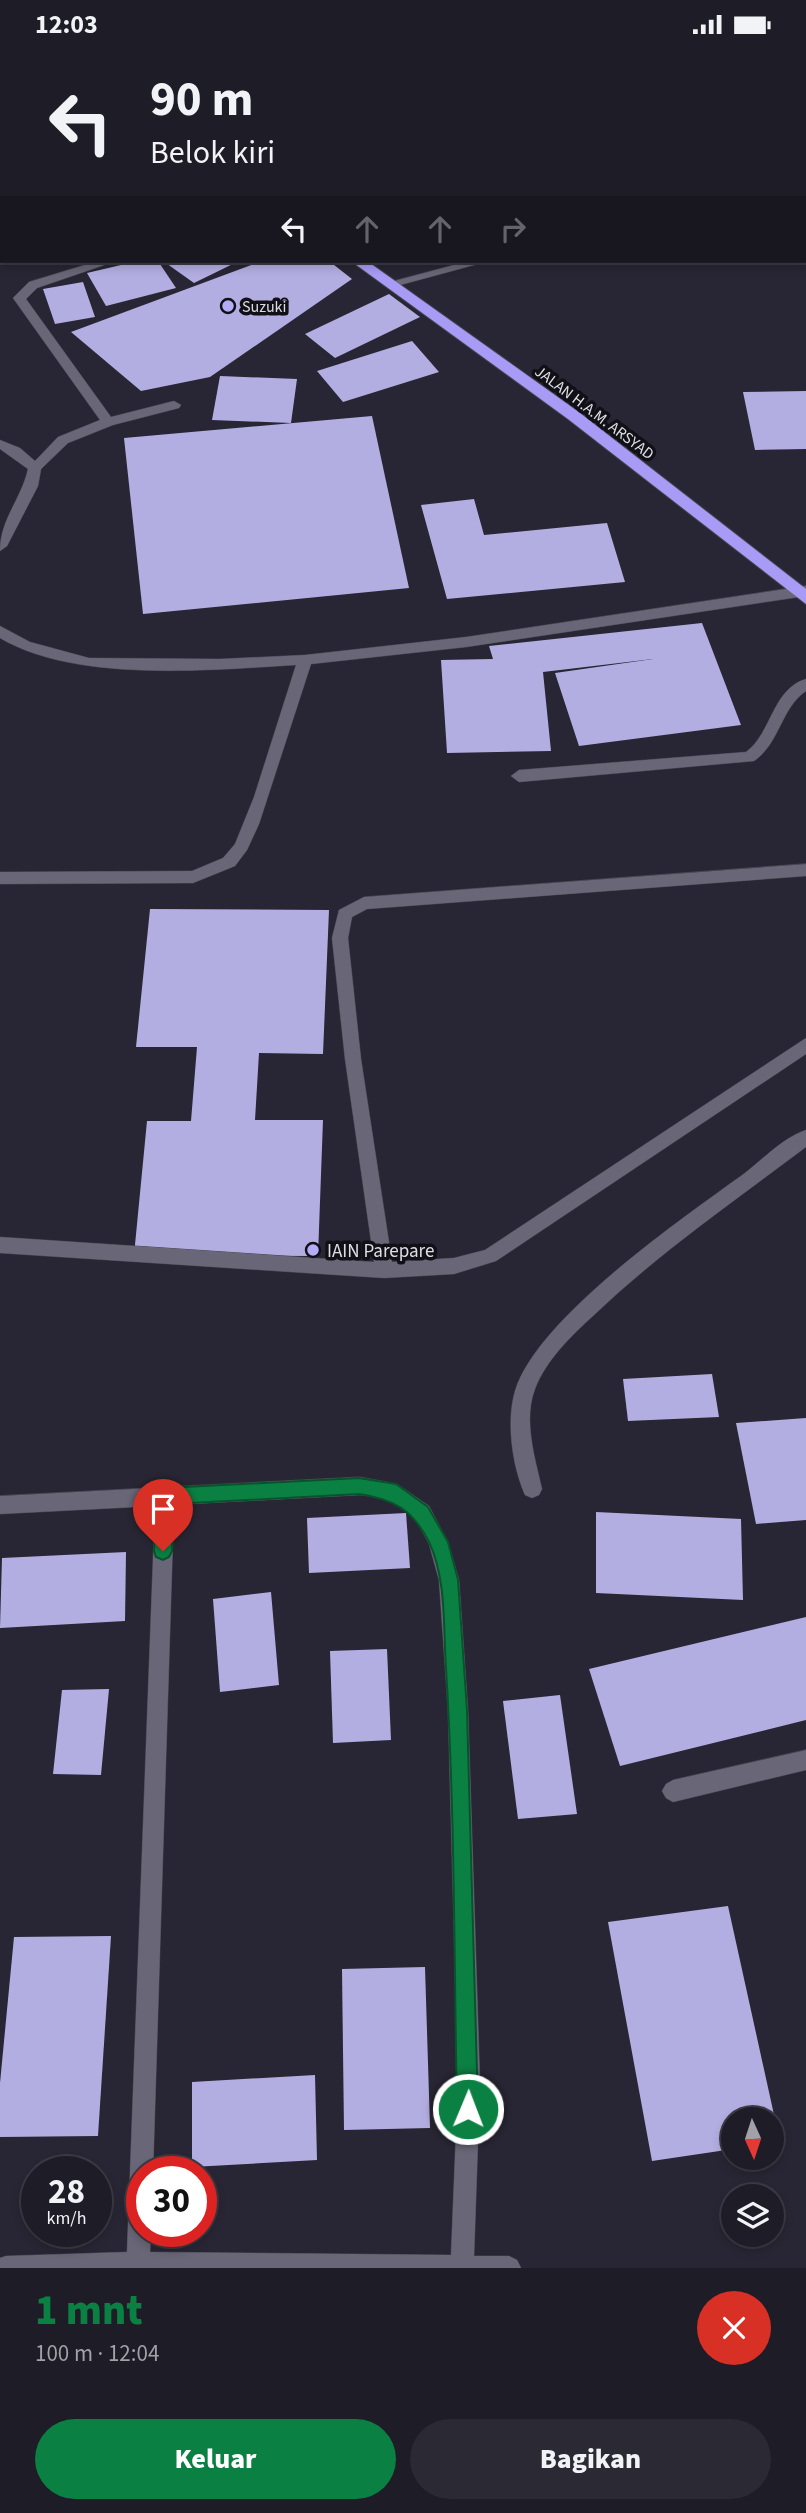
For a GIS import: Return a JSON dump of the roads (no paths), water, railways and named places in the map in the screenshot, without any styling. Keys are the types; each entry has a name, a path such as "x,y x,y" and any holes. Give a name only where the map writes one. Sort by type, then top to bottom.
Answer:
{"highway":[{"name":"JALAN H.A.M. ARSYAD","path":"361,263 574,416 804,594"}],"street":[{"path":"104,263 33,285 19,297 108,422"},
{"path":"389,284 425,267 464,263"},
{"path":"0,546 30,487 35,468 62,440 108,422 174,405"},
{"path":"0,444 15,451 35,468"},
{"path":"0,631 25,646 89,663 220,664 305,660 466,642 804,594"},
{"path":"0,878 193,877 233,858 248,831 305,660"},
{"path":"519,776 749,757 759,752 790,693 806,684"},
{"path":"384,1270 353,1059 340,938 345,914 364,903 806,870"},
{"path":"0,1245 384,1270 454,1266 490,1256 806,1045"},
{"path":"532,1489 519,1431 526,1388 546,1352 593,1304 806,1137"},
{"path":"0,1505 359,1486 390,1490 422,1512 439,1542 449,1580 458,1710 469,2084 462,2267"},
{"path":"138,2266 165,1496"},
{"path":"673,1791 806,1761"},
{"path":"6,2268 509,2268"}],"place":[{"name":"Suzuki","path":"228,306"},
{"name":"IAIN Parepare","path":"313,1250"}]}
